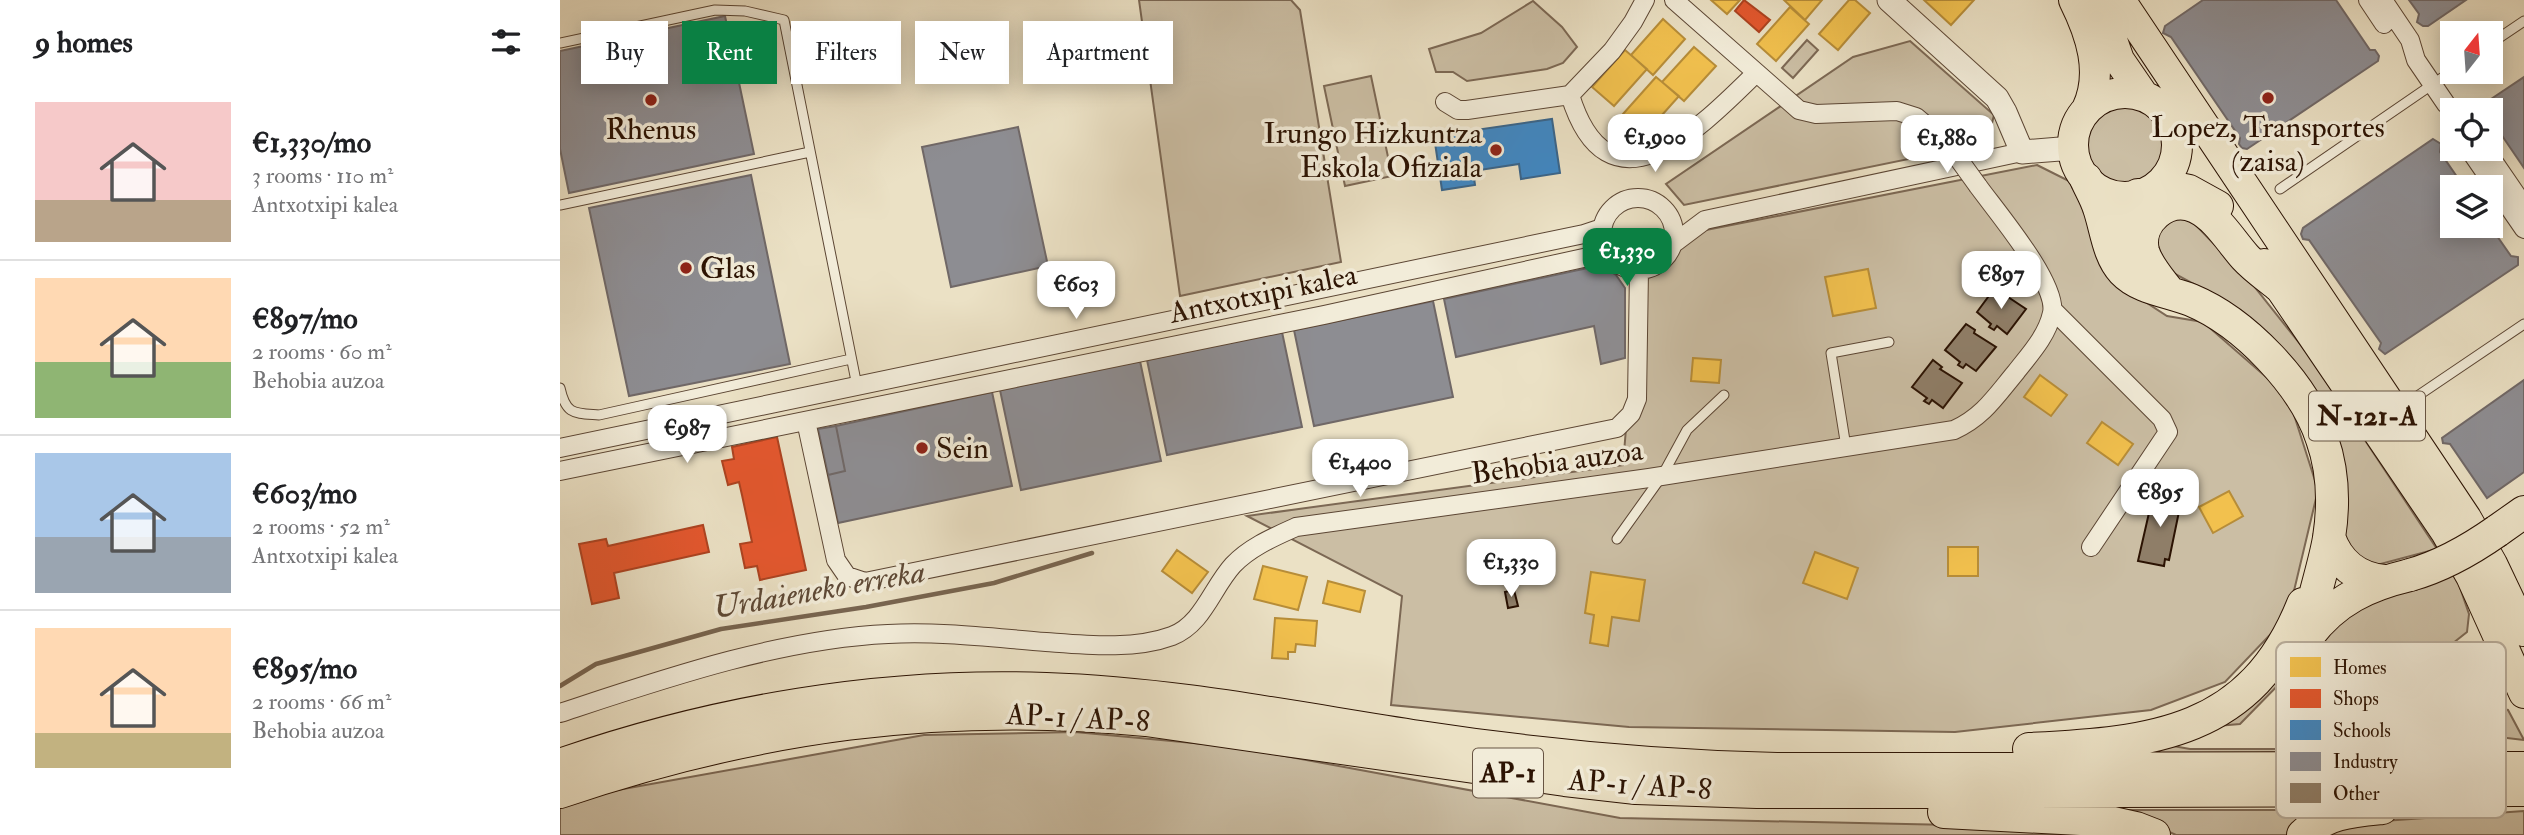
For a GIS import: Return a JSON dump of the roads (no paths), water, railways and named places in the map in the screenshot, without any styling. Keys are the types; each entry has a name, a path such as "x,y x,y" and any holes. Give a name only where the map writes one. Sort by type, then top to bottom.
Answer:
{"highway":[{"path":"2074,0 2086,28 2096,66 2095,85 2087,109 2073,136 2079,165 2098,205 2119,266 2140,284 2169,292 2205,307 2239,330 2277,367 2304,400 2314,418 2327,454 2331,488 2329,530 2307,642"},
{"name":"N-121-A","path":"2098,0 2119,60 2143,95 2164,109 2176,132 2191,149 2256,207"},
{"name":"N-121-A","path":"2119,0 2466,519 2493,564 2524,631"},
{"path":"2087,109 2108,95 2119,92 2143,95"},
{"path":"2169,292 2130,255 2125,243 2125,221 2149,189 2170,173 2175,159 2176,132"},
{"name":"N-121-A","path":"2079,165 2097,188 2110,195 2124,197 2149,189 2189,190 2218,206 2246,239 2446,532 2471,576 2501,642"},
{"path":"2169,292 2145,257 2142,241 2146,225 2157,211 2172,204 2190,205 2205,212 2247,260 2278,285"},
{"path":"2307,637 2322,619 2354,594 2431,569 2454,558 2524,512"},
{"path":"2329,530 2337,554 2349,568 2365,578 2397,578"},
{"path":"2283,642 2295,622 2329,530"},
{"name":"N-121-A","path":"2506,653 2524,693"},
{"path":"1767,781 1815,760 2068,747 2151,737 2190,724 2235,698 2276,654"},
{"name":"AP-1 / AP-8","path":"560,765 690,727 790,707 891,693 994,688 1160,697 1432,739 1566,757 1672,765 1767,781 2276,788"},
{"name":"AP-1 / AP-8","path":"560,792 689,752 790,731 893,718 1007,713 1095,715 1183,725 1636,788 1767,781 2276,780"},
{"path":"1767,781 1858,807 2100,820 2154,835"},
{"path":"2303,835 2327,818"}],"street":[{"path":"1444,102 1458,110 1467,110 1570,95 1612,51 1633,22 1644,0"},
{"path":"1674,0 1799,110 1816,114 1897,111 1916,117 1947,143 2047,284 2053,310 2162,419 2168,432 2091,547"},
{"path":"1889,0 1997,98 2022,152"},
{"path":"2368,0 2401,48 2416,60 2442,98"},
{"path":"2383,0 2410,40 2416,60"},
{"path":"1570,95 1581,127 1594,144 1621,158 1643,158 1683,139 1756,73"},
{"path":"1673,244 1705,220 2022,152 2060,149 2079,165"},
{"path":"2477,161 2524,229"},
{"path":"2493,161 2524,206"},
{"path":"1645,198 1665,210 1674,231 1673,244 1666,257 1655,266 1639,270 1627,268 1608,255 1602,228 1607,215 1623,201 1645,198"},
{"path":"1665,210 1705,220"},
{"name":"Antxotxipi kalea","path":"560,448 1532,245 1602,228"},
{"name":"Antxotxipi kalea","path":"560,471 1608,255"},
{"path":"806,421 836,560 847,576 865,582 1617,428 1631,414 1637,398 1639,270"},
{"name":"Behobia auzoa","path":"560,713 658,681 799,644 847,636 892,634 1080,645 1121,645 1152,641 1173,636 1192,625 1234,564 1261,543 1296,527 1662,476 1954,429 1973,421 2037,345 2053,310"}],"lane":[{"path":"560,43 715,10 745,10 784,20 857,386"},
{"path":"2503,35 2524,21"},
{"path":"2280,189 2440,79"},
{"path":"560,205 810,152"},
{"path":"2419,395 2524,324"},
{"path":"1846,447 1831,353 1889,342"},
{"path":"560,388 564,405 573,413 599,415 851,359"},
{"path":"1618,539 1662,476 1687,430 1724,396"}],"waterway":[{"name":"Urdaieneko erreka","path":"560,686 596,664 721,629 866,607 994,583 1092,553"}],"place":[{"name":"Lopez, Transportes (zaisa)","path":"2268,98"},
{"name":"Rhenus","path":"651,100"},
{"name":"Irungo Hizkuntza Eskola Ofiziala","path":"1496,150"},
{"name":"Glas","path":"686,268"},
{"name":"Sein","path":"922,448"}]}
